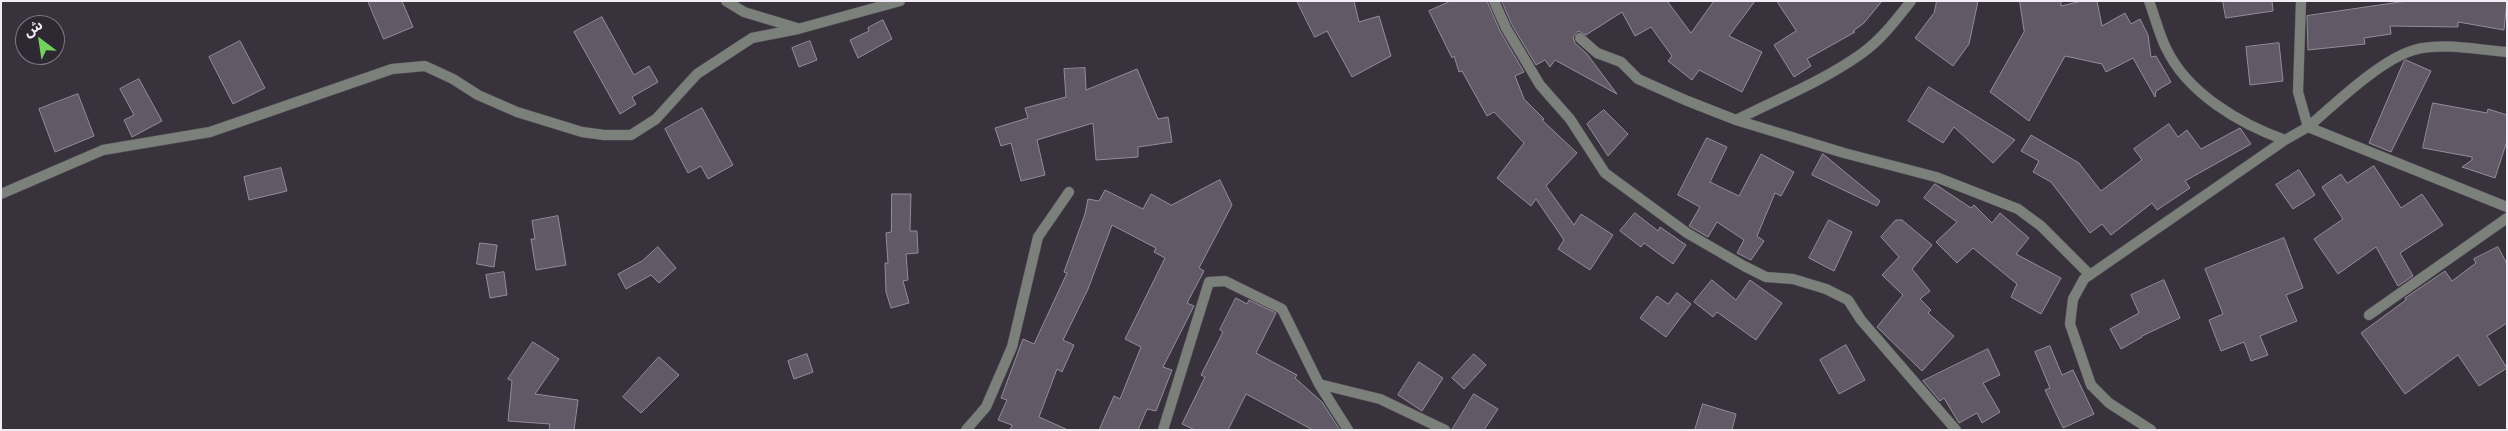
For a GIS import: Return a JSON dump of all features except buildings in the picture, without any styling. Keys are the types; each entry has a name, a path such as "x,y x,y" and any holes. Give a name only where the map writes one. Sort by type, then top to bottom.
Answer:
{"street":[{"path":"726,1 744,12 798,29"},
{"path":"1,194 103,150 210,132 392,70 425,66 453,79 478,95 517,112 582,132 604,135 631,135 656,119 697,74 752,38 798,29 900,1"},
{"path":"1494,1 1506,28 1540,85 1570,119 1605,173 1687,233 1744,266 1766,277 1793,279 1848,300 1861,320 1956,430"},
{"path":"1736,120 1830,73 1862,54 1893,24 1910,1"},
{"path":"2149,1 2166,49 2182,73 2205,96 2257,130 2285,140"},
{"path":"2301,1 2298,92 2308,126"},
{"path":"1580,38 1597,53 1621,62 1638,79 1736,120 1844,153 1936,177 2018,209 2041,226 2090,275"},
{"path":"2151,430 2109,403 2091,385 2070,324 2074,299 2084,279 2308,126 2389,61 2415,50 2440,48 2507,52"},
{"path":"2308,126 2507,208"},
{"path":"966,430 986,407 1012,347 1038,237 1069,192"},
{"path":"2369,315 2507,218"},
{"path":"1163,430 1209,282 1225,281 1282,309 1319,384 1348,430"},
{"path":"1319,384 1380,399 1445,430"}]}
